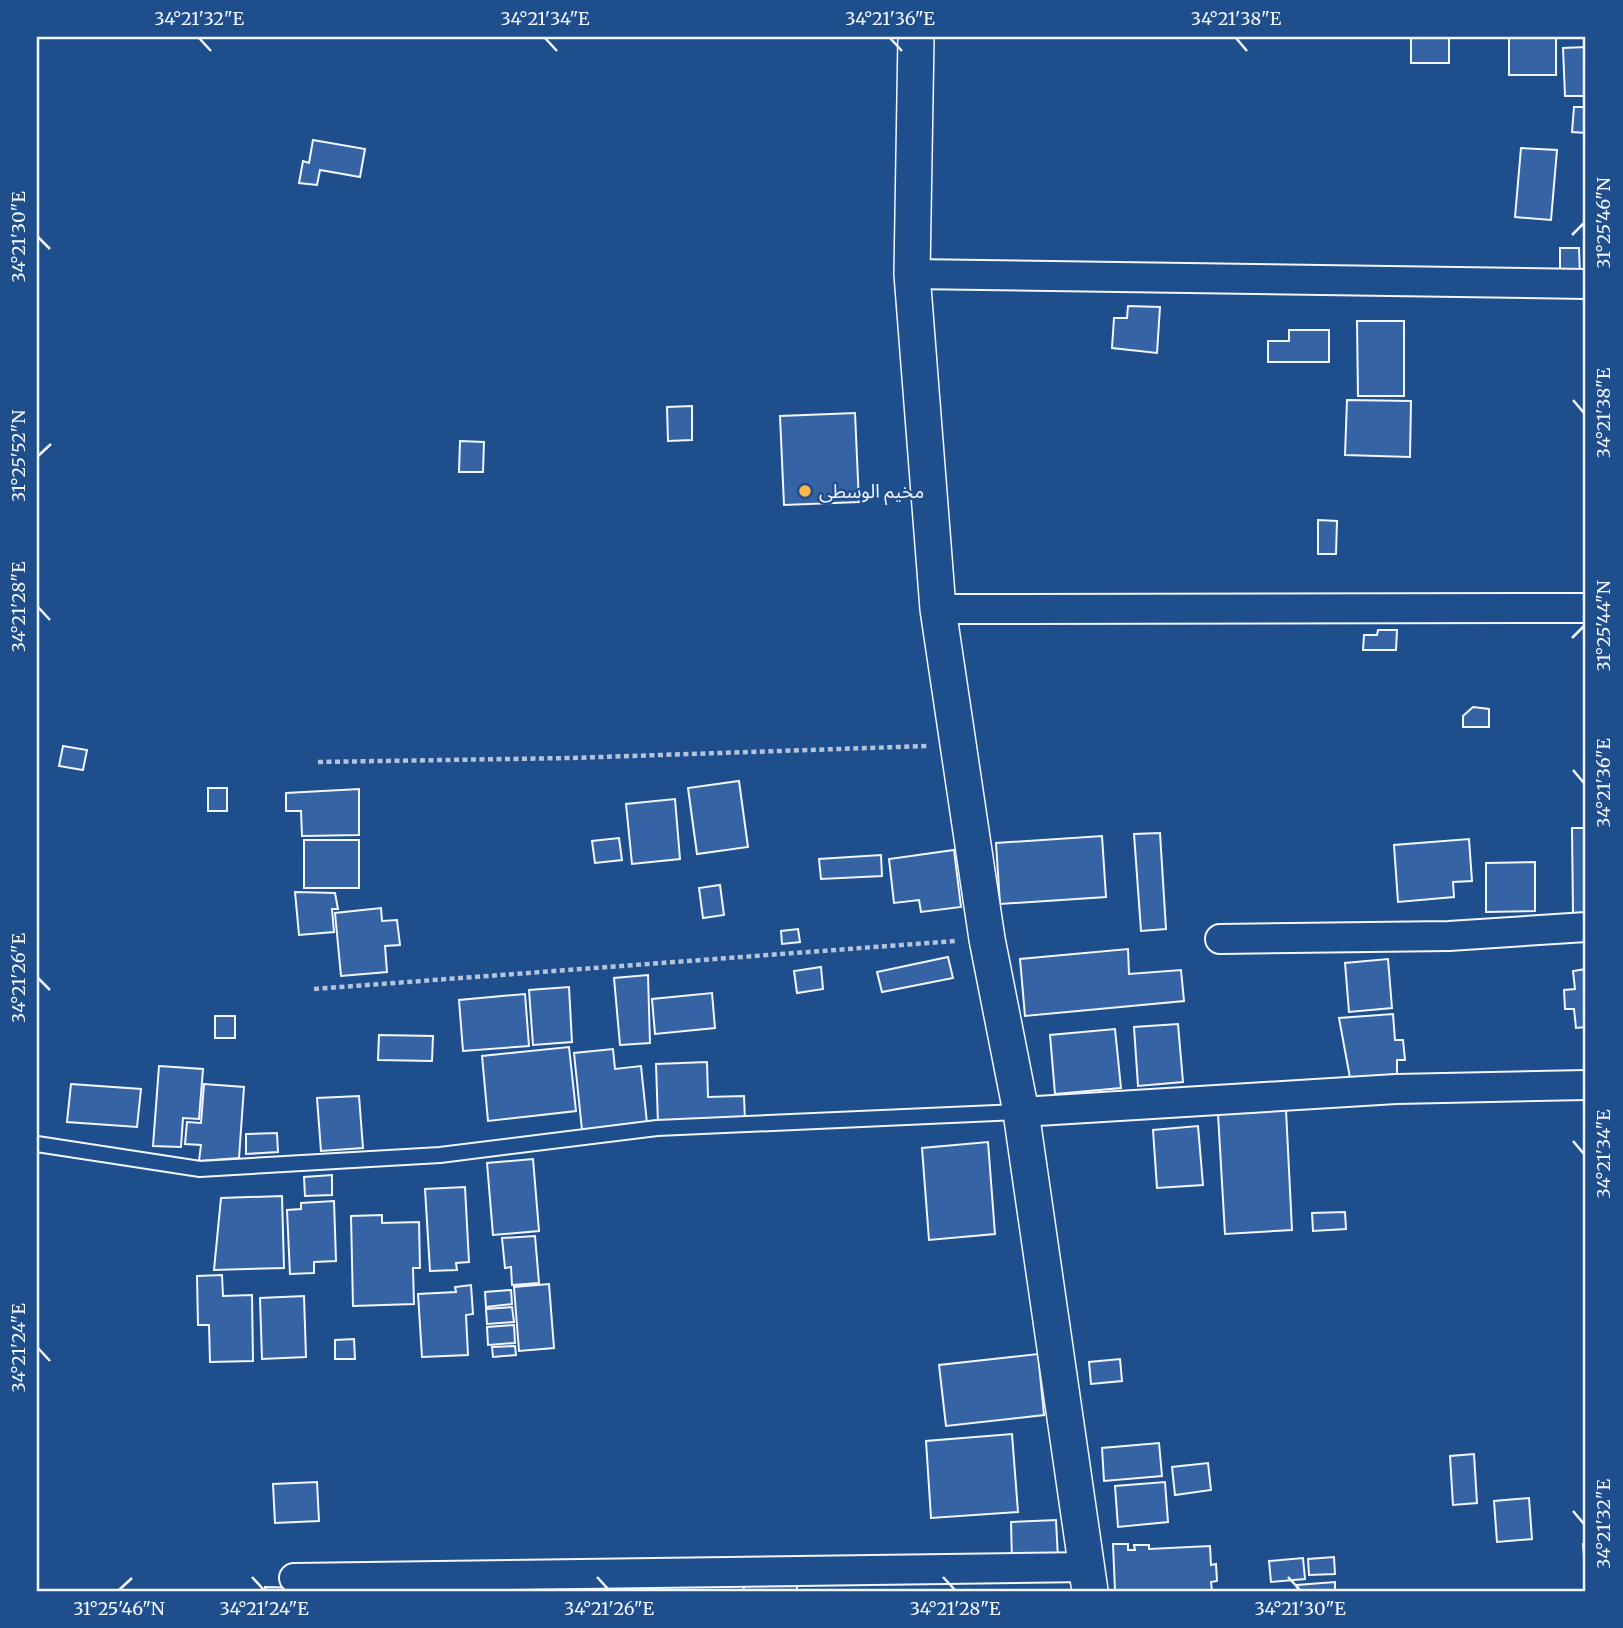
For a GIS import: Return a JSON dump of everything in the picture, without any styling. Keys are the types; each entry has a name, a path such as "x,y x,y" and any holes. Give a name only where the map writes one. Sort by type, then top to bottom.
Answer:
{"street":[{"path":"294,1578 1089,1579 1021,1112 987,939 956,745 938,609 912,274 916,37"},
{"path":"912,274 1586,284"},
{"path":"938,609 1586,608"},
{"path":"1220,939 1449,936 1586,927"},
{"path":"1021,1112 1396,1090 1586,1085"}],"lane":[{"path":"37,1144 200,1168 440,1155 657,1128 1021,1112"}],"path":[{"path":"318,762 585,758 956,745"},
{"path":"314,989 987,939"}],"building":[{"path":"1411,37 1449,37 1449,63 1411,63"},
{"path":"1509,37 1556,37 1556,75 1509,75"},
{"path":"1586,47 1586,96 1565,96 1563,48"},
{"path":"1574,107 1586,107 1586,133 1572,132"},
{"path":"313,140 365,149 360,177 320,170 317,185 299,183 303,161 309,163"},
{"path":"1521,148 1557,150 1551,220 1515,217"},
{"path":"1560,248 1579,248 1580,275 1560,276"},
{"path":"1128,306 1160,307 1157,353 1112,348 1114,318 1127,318"},
{"path":"1357,321 1404,321 1404,396 1358,396"},
{"path":"1289,330 1329,330 1329,362 1268,362 1268,341 1289,341"},
{"path":"1347,400 1411,401 1410,457 1345,455"},
{"path":"692,406 692,440 668,441 667,407"},
{"path":"855,413 859,502 784,505 780,416"},
{"path":"460,441 484,442 483,472 459,472"},
{"path":"1318,520 1337,521 1336,554 1318,554"},
{"path":"1378,630 1397,630 1396,650 1363,650 1364,635 1377,635"},
{"path":"1473,707 1489,709 1489,727 1463,727 1463,716"},
{"path":"63,746 87,750 83,770 59,766"},
{"path":"739,781 748,847 697,854 688,788"},
{"path":"208,788 227,788 227,811 208,811"},
{"path":"359,789 359,835 302,836 301,811 286,811 286,793"},
{"path":"675,799 680,859 632,864 626,804"},
{"path":"1572,828 1586,828 1586,914 1573,914"},
{"path":"1160,833 1166,929 1141,931 1134,834"},
{"path":"1102,836 1106,897 1000,904 996,843"},
{"path":"619,838 622,860 595,863 592,841"},
{"path":"1469,839 1472,881 1453,882 1454,897 1398,902 1394,845"},
{"path":"304,840 359,840 359,888 304,888"},
{"path":"954,850 961,907 921,912 919,900 894,903 889,859"},
{"path":"881,855 882,876 821,879 819,859"},
{"path":"1535,862 1535,911 1486,912 1486,863"},
{"path":"720,885 724,915 703,918 699,888"},
{"path":"295,892 335,893 338,909 332,909 334,932 299,935"},
{"path":"381,908 382,921 397,920 400,945 385,946 387,972 341,976 335,913"},
{"path":"798,929 800,942 782,944 781,931"},
{"path":"1128,949 1129,974 1181,970 1184,1001 1025,1016 1020,959"},
{"path":"948,957 953,978 882,992 877,972"},
{"path":"1388,959 1392,1008 1349,1012 1345,963"},
{"path":"821,967 823,989 797,993 794,971"},
{"path":"1586,969 1586,1027 1576,1028 1574,1009 1565,1009 1564,990 1575,989 1573,971"},
{"path":"648,975 650,1043 620,1045 614,978"},
{"path":"569,987 572,1042 533,1045 529,990"},
{"path":"712,993 715,1028 655,1034 652,999"},
{"path":"525,994 529,1046 463,1051 459,1000"},
{"path":"1393,1014 1395,1040 1403,1040 1405,1060 1397,1060 1397,1074 1350,1078 1339,1018"},
{"path":"215,1016 235,1016 235,1038 215,1038"},
{"path":"1178,1024 1183,1082 1138,1086 1134,1027"},
{"path":"1115,1029 1121,1088 1055,1094 1050,1035"},
{"path":"379,1035 433,1036 432,1061 378,1060"},
{"path":"569,1047 576,1111 488,1121 482,1056"},
{"path":"613,1049 615,1069 641,1066 647,1123 582,1130 574,1053"},
{"path":"707,1062 708,1097 744,1096 745,1120 658,1124 656,1064"},
{"path":"159,1066 203,1069 199,1119 183,1118 181,1147 153,1146"},
{"path":"71,1084 141,1089 137,1127 67,1122"},
{"path":"204,1084 244,1087 239,1158 199,1161 201,1145 185,1144 187,1122 201,1123"},
{"path":"359,1096 363,1148 321,1151 317,1098"},
{"path":"1286,1110 1292,1230 1225,1234 1218,1114"},
{"path":"1198,1126 1203,1185 1157,1188 1153,1130"},
{"path":"277,1133 278,1152 246,1154 246,1134"},
{"path":"988,1142 995,1234 929,1240 922,1148"},
{"path":"533,1159 539,1231 493,1235 487,1163"},
{"path":"332,1175 332,1195 305,1196 304,1177"},
{"path":"465,1187 469,1262 456,1263 457,1270 430,1271 425,1189"},
{"path":"282,1196 284,1268 214,1270 221,1198"},
{"path":"334,1201 336,1261 314,1262 314,1273 290,1274 287,1210 301,1209 301,1203"},
{"path":"1345,1212 1346,1229 1313,1231 1312,1213"},
{"path":"382,1215 382,1223 419,1222 420,1268 413,1268 414,1304 353,1306 351,1216"},
{"path":"535,1236 539,1283 512,1285 511,1267 505,1268 502,1238"},
{"path":"222,1275 223,1296 252,1295 253,1361 210,1362 209,1325 198,1325 197,1276"},
{"path":"549,1284 554,1348 519,1351 514,1287"},
{"path":"471,1285 473,1314 466,1315 468,1355 422,1357 418,1294 456,1292 455,1287"},
{"path":"511,1290 512,1304 486,1307 485,1292"},
{"path":"304,1296 306,1357 262,1359 260,1298"},
{"path":"512,1307 514,1322 487,1324 486,1309"},
{"path":"514,1325 515,1343 488,1345 487,1327"},
{"path":"354,1339 355,1359 335,1359 335,1340"},
{"path":"515,1346 516,1355 493,1357 492,1347"},
{"path":"1038,1354 1044,1415 946,1426 939,1365"},
{"path":"1120,1359 1122,1381 1091,1384 1089,1362"},
{"path":"1012,1434 1018,1512 931,1518 926,1441"},
{"path":"1159,1443 1162,1476 1104,1481 1102,1448"},
{"path":"1474,1454 1477,1503 1453,1505 1450,1456"},
{"path":"1208,1463 1211,1490 1175,1495 1172,1467"},
{"path":"317,1482 319,1521 275,1523 273,1484"},
{"path":"1165,1482 1168,1522 1118,1527 1115,1486"},
{"path":"1529,1498 1532,1539 1497,1542 1494,1501"},
{"path":"1056,1520 1058,1559 1012,1561 1011,1522"},
{"path":"1113,1544 1128,1544 1128,1550 1135,1550 1134,1545 1149,1545 1149,1549 1210,1546 1211,1565 1216,1564 1217,1581 1211,1582 1212,1591 1115,1591"},
{"path":"1583,1544 1586,1544 1586,1580"},
{"path":"1334,1557 1335,1574 1309,1575 1308,1559"},
{"path":"1303,1558 1305,1579 1271,1582 1269,1561"},
{"path":"797,1580 797,1591 744,1591 743,1582"},
{"path":"1335,1582 1335,1591 1298,1591 1297,1585"},
{"path":"265,1587 310,1588 310,1591 265,1591"}],"place":[{"name":"مخيم الوسطى","path":"805,491"}]}
